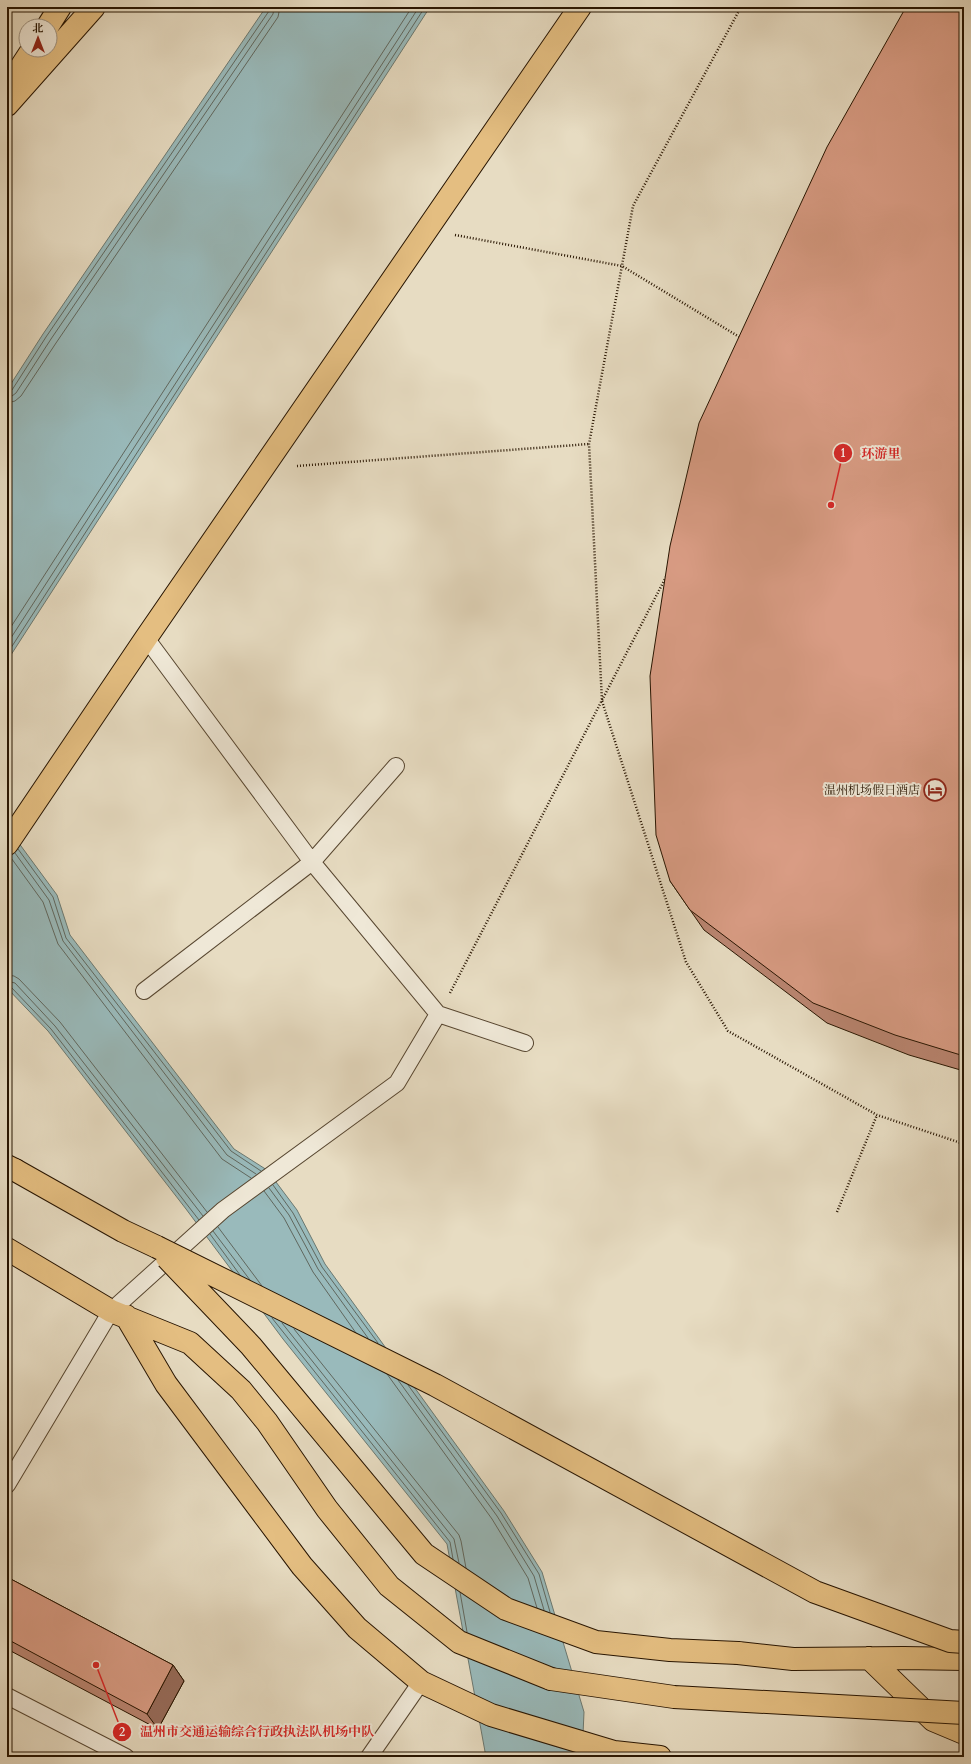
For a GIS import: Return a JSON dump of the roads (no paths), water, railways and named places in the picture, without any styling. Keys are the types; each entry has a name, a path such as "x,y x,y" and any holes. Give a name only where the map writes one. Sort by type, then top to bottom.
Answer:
{"main road":[{"path":"53,18 60,7"},
{"path":"7,105 94,7"},
{"path":"7,844 262,468 580,7"},
{"path":"7,88 27,58"},
{"path":"11,1168 123,1231 434,1385 815,1592 950,1641 964,1642"},
{"path":"157,1247 251,1346 424,1554 506,1609 596,1642 670,1650 738,1653 794,1659 964,1659"},
{"path":"7,1249 119,1314 190,1343 241,1390 266,1422 327,1509 389,1586 459,1642 551,1679 674,1697 964,1713"},
{"path":"119,1314 166,1384 302,1566 357,1628 421,1682 491,1715 614,1752 660,1757"},
{"path":"869,1658 933,1720 964,1733"}],"lane":[{"path":"146,638 312,862 438,1014 525,1043"},
{"path":"144,992 312,862 396,766"},
{"path":"7,1485 119,1314 223,1210 397,1083 438,1014"},
{"path":"369,1757 421,1682"},
{"path":"7,1696 126,1757"}],"water":[{"path":"266,7 430,7 7,661 7,390 43,334"},
{"path":"7,827 57,895 70,935 234,1149 267,1170 297,1210 325,1264 504,1511 542,1572 584,1712 582,1757 486,1757 447,1544 283,1339 186,1209 48,1031 7,988"}],"place":[{"name":"环游里","path":"831,505"},
{"name":"温州机场假日酒店","path":"935,790"},
{"name":"温州市交通运输综合行政执法队机场中队","path":"96,1665"}]}
